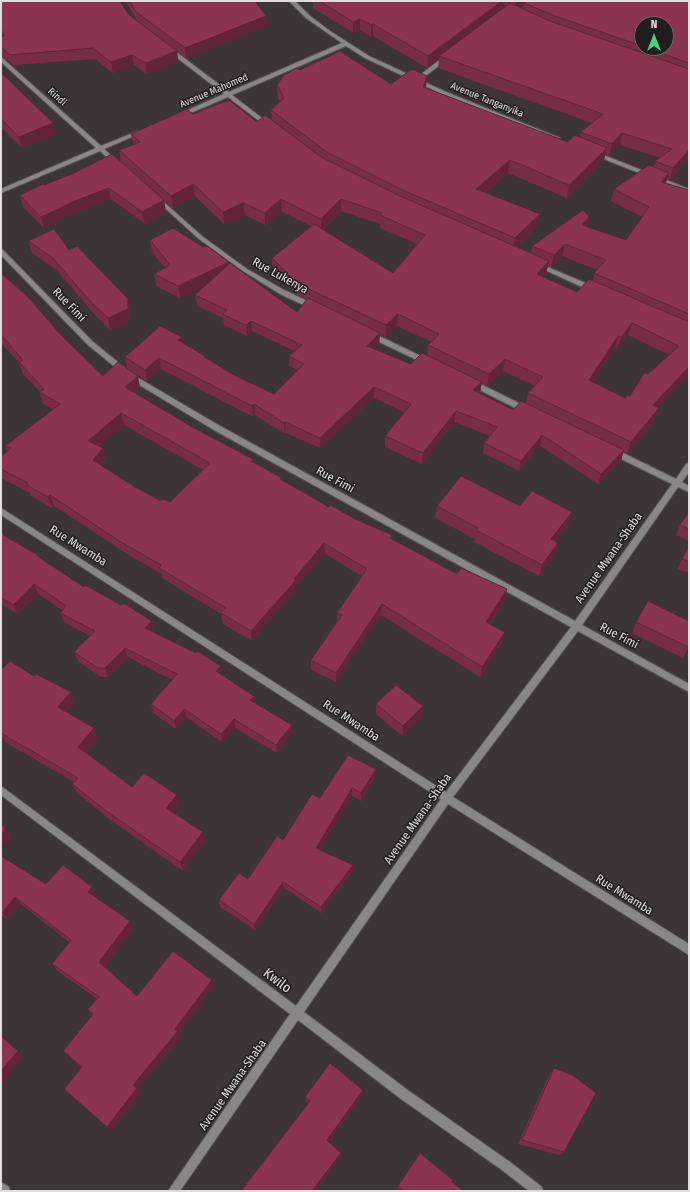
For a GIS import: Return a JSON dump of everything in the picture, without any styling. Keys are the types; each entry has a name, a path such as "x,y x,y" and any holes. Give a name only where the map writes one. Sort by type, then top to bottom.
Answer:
{"street":[{"name":"Avenue Tanganyika","path":"292,1 308,17 345,44 367,57 417,80 563,140"},
{"path":"162,44 276,131"},
{"name":"Avenue Mahomed","path":"171,119 345,44"},
{"path":"417,80 453,52"},
{"name":"Rindi","path":"1,59 100,149"},
{"path":"1,190 143,131"},
{"path":"100,149 124,170"},
{"path":"593,152 689,191"},
{"name":"Rue Lukenya","path":"154,196 201,238 246,270 282,292 323,311"},
{"name":"Rue Fimi","path":"1,251 90,343 133,378 217,428 689,688"},
{"path":"529,261 602,293"},
{"path":"366,332 436,366"},
{"path":"465,380 535,414"},
{"path":"606,448 689,489"},
{"name":"Avenue Mwana-Shaba","path":"173,1191 447,798 576,627 689,466"},
{"name":"Rue Mwamba","path":"1,511 447,798 689,950"},
{"name":"Kwilo","path":"1,790 297,1014 406,1095 506,1166 538,1191"},
{"path":"1,1187 5,1191"}],"building":[{"path":"1,1 120,1 129,15 177,51 146,63 132,55 111,62 93,48 10,55 1,47 1,37 4,36 1,29"},
{"path":"130,1 255,1 266,16 185,48 135,11"},
{"path":"320,1 502,1 428,56 373,24 371,25 360,19 353,22"},
{"path":"527,1 689,1 689,63 669,56 674,56 674,16 634,16 634,43 555,16 524,3"},
{"path":"510,3 550,21 634,50 634,56 651,56 689,69 689,150 673,168 655,161 672,149 622,133 612,144 581,132 603,114 439,56"},
{"path":"340,51 391,84 412,69 427,76 423,87 568,142 575,135 607,148 569,185 510,160 476,189 540,214 515,238 405,191 327,152 271,110 284,98 277,85 284,75 297,68 300,70"},
{"path":"1,73 53,123 19,137 1,119"},
{"path":"229,100 257,122 265,115 321,157 400,196 549,261 537,274 577,292 589,279 689,322 689,367 653,405 659,408 631,442 528,393 543,377 505,359 489,374 428,345 439,334 398,314 386,325 298,284 272,258 314,224 393,273 425,235 380,215 382,213 341,199 321,219 281,199 265,213 243,203 223,212 193,184 171,196 119,150 140,142 131,134 187,109 193,114","holes":["632,323 679,346 648,374 644,373 630,396 627,395 625,398 589,380 618,336 621,337"]},
{"path":"112,154 164,200 142,212 109,188 77,200 41,217 20,195 43,184 44,185 74,173"},
{"path":"649,165 669,173 661,182 689,190 689,314 594,273 606,260 565,244 554,255 532,246 583,210 589,217 582,225 626,240 649,207 614,189"},
{"path":"173,228 203,247 207,246 229,262 178,286 154,274 170,265 150,240"},
{"path":"54,229 69,250 77,246 128,299 128,309 108,318 90,301 52,257 28,241"},
{"path":"230,263 297,312 308,298 380,333 367,346 411,364 422,353 482,382 473,390 513,410 521,401 624,450 601,474 542,435 521,461 484,443 497,427 456,411 423,453 385,436 411,404 374,387 320,438 285,422 284,423 254,404 252,406 159,358 145,370 125,357 160,326 182,337 178,340 234,375 274,394 304,364 289,356 302,345 251,321 246,325 222,314 227,310 195,295"},
{"path":"1,273 28,297 61,335 103,376 118,362 138,376 125,387 194,428 253,459 251,461 282,478 280,479 329,507 330,505 357,520 392,535 390,538 457,574 461,568 507,589 486,622 505,632 482,667 382,604 336,673 311,660 342,615 337,613 367,569 324,543 294,579 296,580 251,631 221,613 226,608 159,568 161,565 121,542 50,495 48,497 27,485 28,483 1,469 1,457 11,448 5,446 60,404 39,392 44,389 19,362 23,360 1,335","holes":["121,413 210,463 170,502 163,499 161,501 135,487 93,460 103,448 88,441"]},
{"path":"461,476 520,506 532,491 572,512 551,539 558,543 542,565 476,530 478,528 437,506"},
{"path":"689,512 689,529 680,525"},
{"path":"1,532 5,534 3,535 38,555 37,556 84,587 85,585 121,605 124,603 152,621 145,628 196,653 197,651 221,666 216,671 255,697 250,700 292,725 276,745 234,719 221,734 184,709 174,721 151,704 177,674 125,648 105,668 98,668 74,652 95,631 60,613 66,606 34,584 13,605 1,597"},
{"path":"689,545 689,562 682,559"},
{"path":"648,601 689,621 688,647 636,622"},
{"path":"10,661 34,676 36,674 71,692 58,707 94,728 78,747 132,787 144,773 177,795 166,808 203,832 180,862 109,813 72,784 78,778 1,733 1,670"},
{"path":"396,685 423,706 403,726 376,704"},
{"path":"348,755 376,769 361,793 352,788 316,848 353,865 321,907 283,882 254,924 219,900 239,873 248,879 277,836 283,840 312,794 320,798"},
{"path":"1,824 6,828 1,834"},
{"path":"1,856 46,884 63,865 92,887 88,892 130,921 99,962 137,996 173,951 212,980 175,1029 178,1031 133,1085 137,1088 107,1127 64,1089 82,1067 63,1051 93,1014 88,1009 99,997 52,964 71,940 15,897 2,913 1,912"},
{"path":"1,1036 18,1051 1,1071"},
{"path":"330,1063 363,1090 327,1140 341,1153 312,1191 241,1191 310,1101 305,1097"},
{"path":"554,1068 572,1075 596,1093 564,1152 522,1140"},
{"path":"420,1153 464,1191 404,1191 398,1186"}]}
